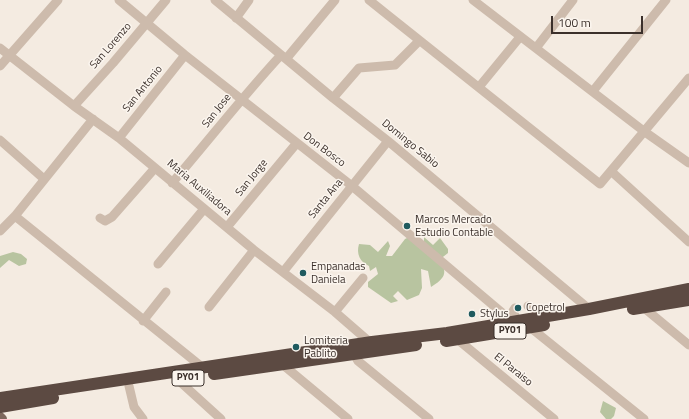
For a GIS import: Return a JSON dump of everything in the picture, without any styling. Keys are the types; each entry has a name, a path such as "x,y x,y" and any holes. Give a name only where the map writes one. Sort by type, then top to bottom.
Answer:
{"highway":[{"name":"PY01","path":"0,407 129,386 282,364 374,346 589,309 689,289"},
{"name":"PY01","path":"374,346 457,339 531,328 689,300"},
{"name":"PY01","path":"0,398 202,367 352,350"}],"street":[{"path":"0,66 58,0"},
{"name":"Don Bosco","path":"119,0 146,24 242,98 296,144 352,186 515,322"},
{"name":"San Lorenzo","path":"74,106 166,0"},
{"name":"Domingo Sabio","path":"215,0 333,98 388,141 589,309"},
{"path":"236,18 249,0"},
{"name":"San Jose","path":"172,183 223,124 242,98 284,57 335,0"},
{"path":"536,48 573,0"},
{"path":"592,91 666,0"},
{"path":"376,2 419,41 600,184 612,172 689,78"},
{"path":"479,2 520,37 645,132 689,163"},
{"path":"479,87 520,37"},
{"path":"333,98 358,68 395,65 419,41"},
{"name":"Maria Auxiliadora","path":"0,48 74,106 119,138 254,250 336,312 374,346"},
{"name":"San Antonio","path":"119,138 185,55"},
{"path":"0,229 15,216 93,119"},
{"path":"0,140 44,179"},
{"name":"Santa Ana","path":"283,272 388,141"},
{"name":"San Jorge","path":"227,227 296,144"},
{"path":"100,218 105,221 112,218 155,168"},
{"path":"612,172 689,242"},
{"path":"158,264 204,209"},
{"path":"15,216 202,367"},
{"path":"209,307 254,250"},
{"path":"336,312 363,278"},
{"path":"144,321 166,292"},
{"path":"528,306 534,308 541,317"},
{"path":"643,307 689,345"},
{"path":"515,308 513,311 515,322"},
{"path":"531,328 644,419"},
{"name":"El Paraiso","path":"457,339 554,419"},
{"path":"352,350 358,362 424,418"},
{"path":"282,364 348,419"},
{"path":"177,379 221,419"},
{"path":"129,386 134,407 143,419"}],"green space":[{"path":"409,237 424,243 424,237 433,245 440,238 448,249 448,253 439,260 444,269 444,275 431,287 428,271 421,269 422,288 419,295 407,300 398,291 393,296 398,301 391,303 368,287 368,282 378,274 376,267 370,271 369,266 361,260 358,254 359,244 370,245 378,252 388,241 390,246 386,256 392,256 405,239"},
{"path":"13,252 21,254 27,259 26,264 19,266 9,260 0,268 0,256"},
{"path":"603,401 616,408 614,416 611,419 606,419 600,412"}],"place":[{"name":"Marcos Mercado Estudio Contable","path":"407,226"},
{"name":"Empanadas Daniela","path":"303,273"},
{"name":"Copetrol","path":"518,308"},
{"name":"Stylus","path":"472,314"},
{"name":"Lomiteria Pablito","path":"296,347"}]}
